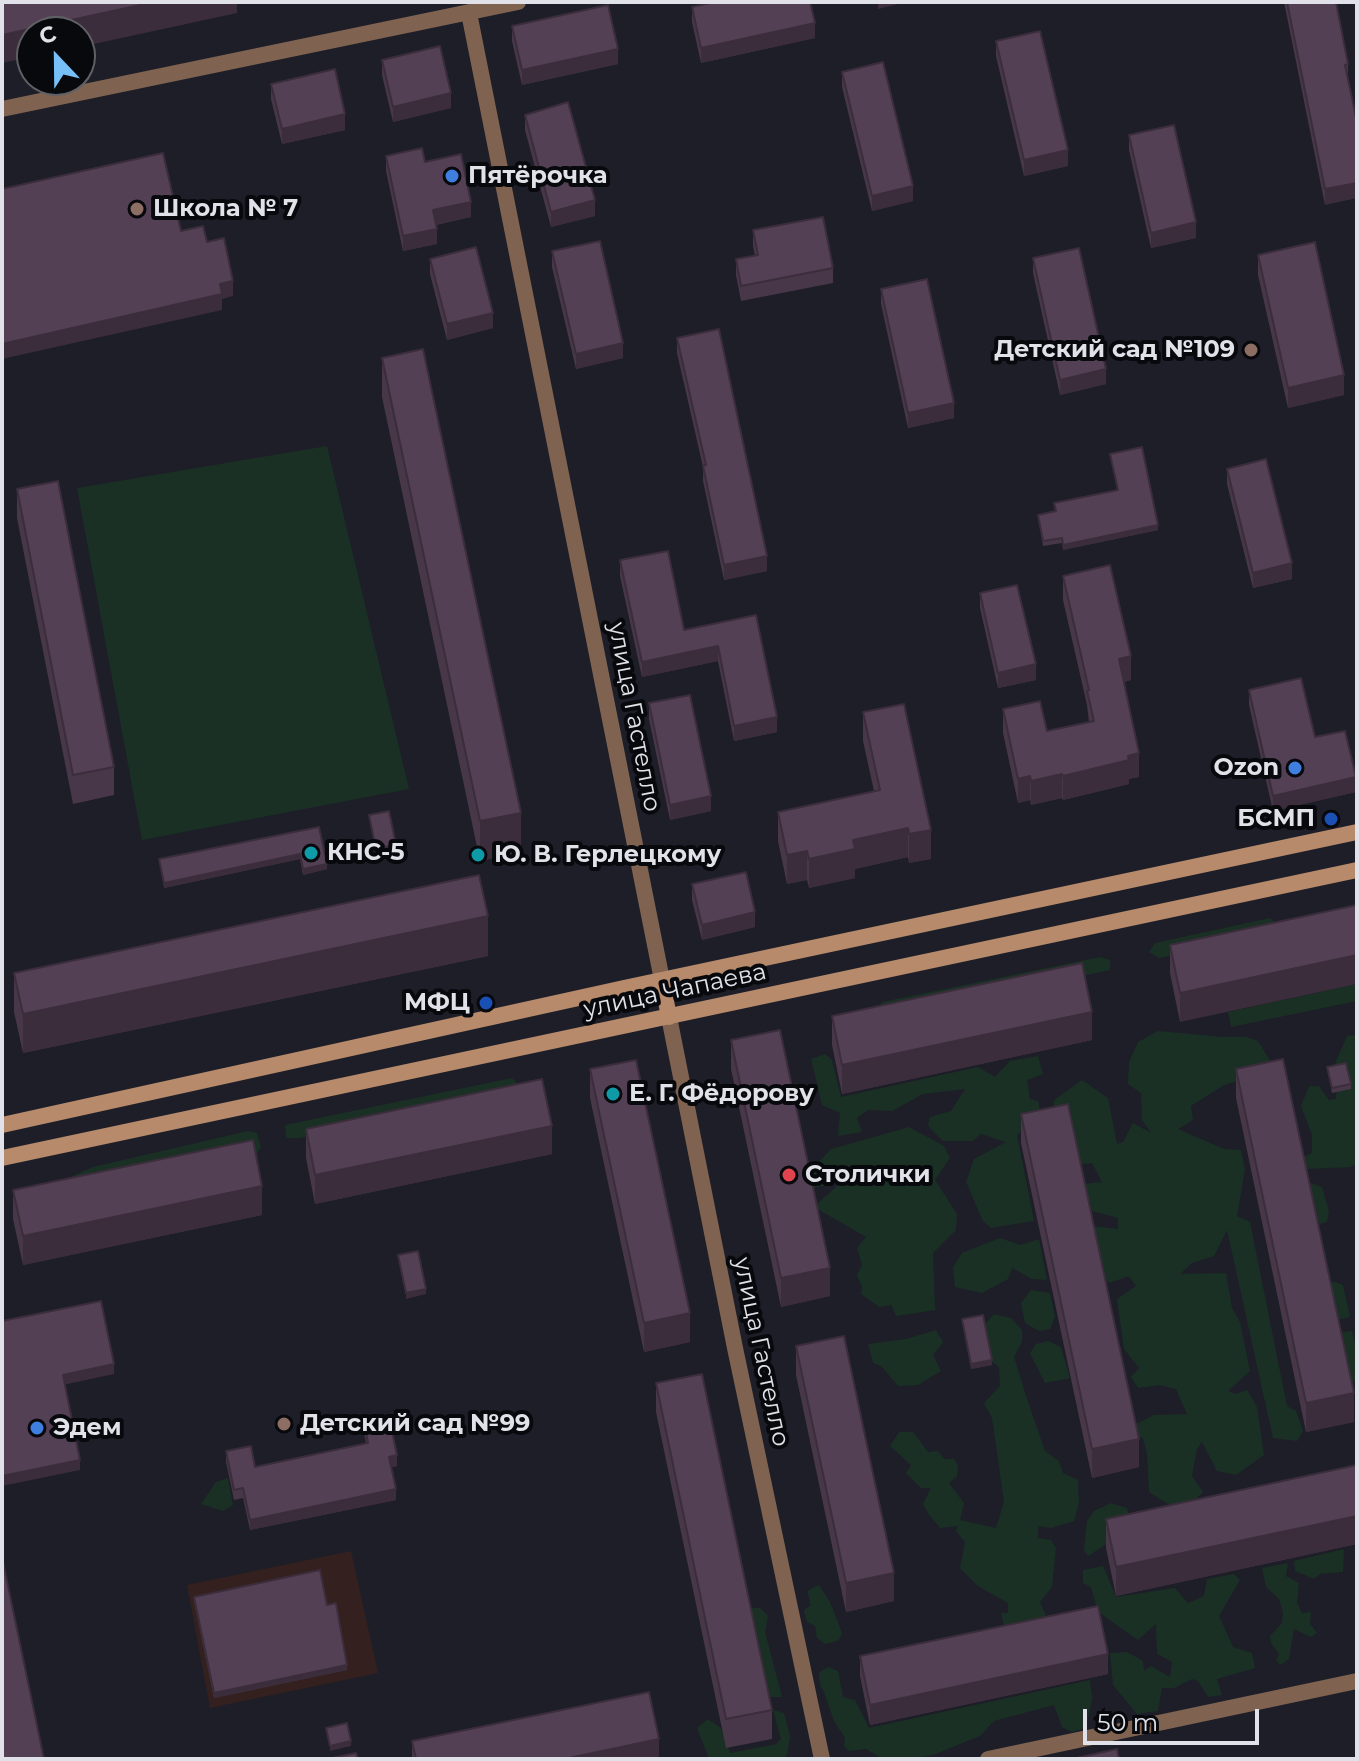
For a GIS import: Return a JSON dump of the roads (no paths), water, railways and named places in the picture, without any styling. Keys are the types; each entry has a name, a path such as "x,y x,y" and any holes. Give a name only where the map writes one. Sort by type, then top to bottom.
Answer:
{"street":[{"path":"2,109 518,2"},
{"name":"улица Гастелло","path":"469,13 737,1359 822,1759"},
{"path":"2,1125 1357,832"},
{"name":"улица Чапаева","path":"2,1158 1357,870"},
{"path":"988,1759 1357,1681"}],"place":[{"name":"Пятёрочка","path":"452,176"},
{"name":"Школа № 7","path":"137,209"},
{"name":"Детский сад №109","path":"1251,350"},
{"name":"Ozon","path":"1295,768"},
{"name":"БСМП","path":"1331,819"},
{"name":"КНС-5","path":"311,853"},
{"name":"Ю. В. Герлецкому","path":"478,855"},
{"name":"МФЦ","path":"486,1003"},
{"name":"Е. Г. Фёдорову","path":"613,1094"},
{"name":"Столички","path":"789,1175"},
{"name":"Детский сад №99","path":"284,1424"},
{"name":"Эдем","path":"37,1428"}]}
